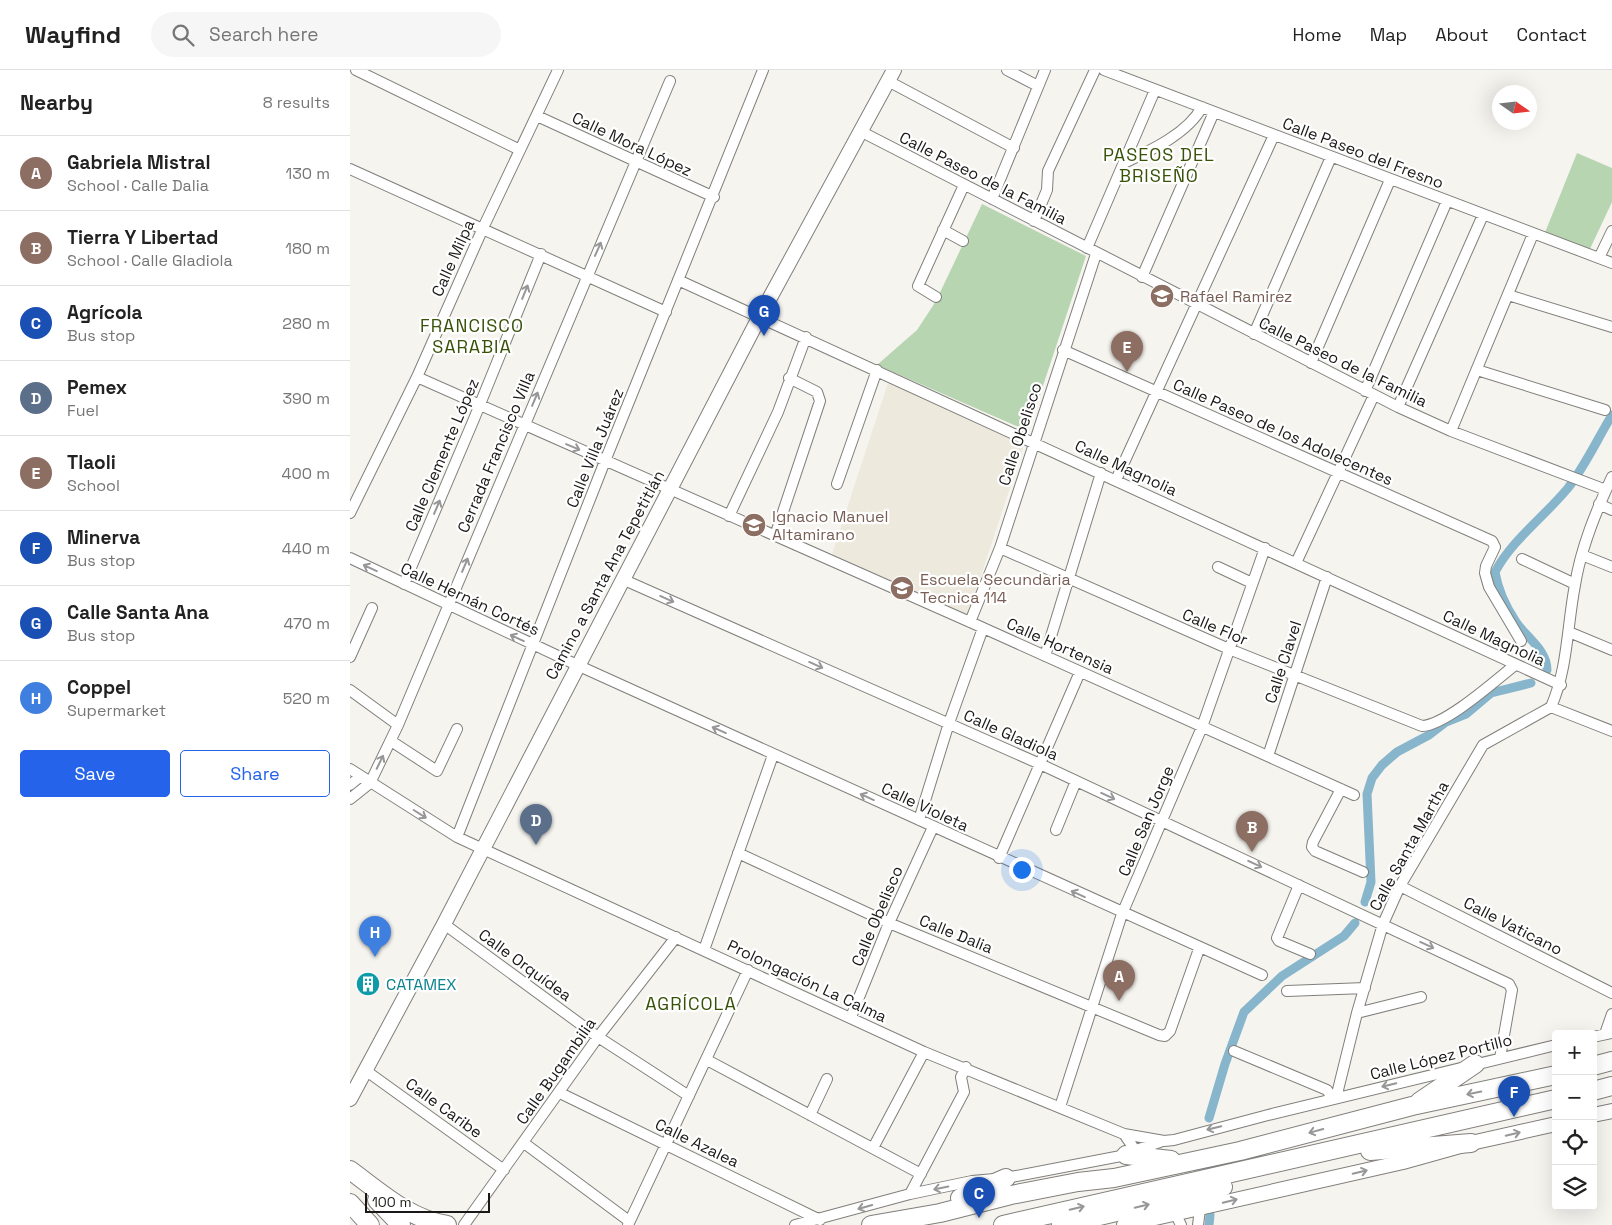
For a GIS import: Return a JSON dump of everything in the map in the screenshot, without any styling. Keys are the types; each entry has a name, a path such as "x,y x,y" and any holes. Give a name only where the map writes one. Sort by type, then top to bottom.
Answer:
{"highway":[{"path":"1597,1065 1612,1061"},
{"path":"1412,1106 1475,1064"},
{"path":"871,1225 911,1218 1011,1195 1078,1182 1114,1178 1186,1161 1240,1151 1412,1106 1552,1076"},
{"path":"1597,1090 1612,1086"},
{"path":"1003,1225 1552,1100"},
{"path":"1060,1225 1463,1127 1478,1123 1496,1112"},
{"path":"1367,1151 1471,1143"},
{"path":"1130,1153 1186,1161"},
{"path":"350,1170 401,1225"},
{"path":"350,1170 404,1209 420,1218 447,1225"},
{"path":"888,1225 911,1218 926,1208 964,1196 1006,1178"},
{"path":"350,1203 367,1224"}],"street":[{"path":"356,70 520,150"},
{"name":"Calle Milpa","path":"350,514 417,377 483,228 538,116 558,70"},
{"name":"Calle Villa Juárez","path":"457,837 605,461 678,280 714,197 763,70"},
{"path":"1007,70 1038,86"},
{"path":"992,199 1045,70"},
{"path":"1034,221 1047,190 1048,171 1095,70"},
{"name":"Calle Paseo del Fresno","path":"1104,70 1612,263"},
{"path":"891,76 1014,148"},
{"name":"Camino a Santa Ana Tepetitlán","path":"350,1099 444,924 481,849 760,316 891,76"},
{"name":"Cerrada Francisco Villa","path":"350,799 370,783 391,741 586,275 670,81"},
{"name":"Calle Obelisco","path":"970,622 1000,548 1063,350 1092,251 1155,90"},
{"path":"1126,162 1153,150 1196,118 1202,107"},
{"path":"1142,277 1214,112"},
{"name":"Calle Mora López","path":"538,116 635,163 714,197"},
{"name":"Calle Paseo de la Familia","path":"862,132 1398,407 1451,430 1606,490"},
{"path":"1116,480 1198,305 1274,135"},
{"path":"1254,334 1331,157"},
{"path":"350,169 666,312"},
{"path":"1311,363 1390,180"},
{"path":"936,297 918,286 964,185"},
{"path":"1296,563 1338,474 1447,201"},
{"path":"1398,407 1483,215"},
{"path":"943,230 963,241"},
{"path":"1598,258 1612,230"},
{"path":"1451,430 1533,234"},
{"name":"Calle Clemente López","path":"404,584 541,254"},
{"name":"Calle Magnolia","path":"678,280 1034,441 1561,685"},
{"path":"1508,295 1612,327"},
{"path":"729,516 778,412 789,378 806,337"},
{"name":"Calle Paseo de los Adolecentes","path":"1063,350 1492,541 1495,547 1485,572 1489,587 1521,641"},
{"path":"838,484 877,370"},
{"path":"1477,370 1605,410"},
{"name":"Calle Hortensia","path":"417,377 970,622 1354,795"},
{"path":"775,536 820,401 817,392 789,378"},
{"path":"1045,656 1101,473"},
{"path":"1612,477 1599,504 1582,555 1575,584 1561,685 1551,707 1612,731"},
{"path":"1599,504 1612,510"},
{"name":"Calle Flor","path":"1000,548 1068,580 1293,676 1422,726 1430,725 1460,708 1515,664"},
{"name":"Calle San Jorge","path":"1060,1107 1122,914 1202,726 1265,548"},
{"path":"1582,555 1612,567"},
{"name":"Calle Hernán Cortés","path":"350,558 577,666"},
{"path":"1522,559 1575,584"},
{"path":"1218,566 1252,583"},
{"name":"Calle Clavel","path":"1268,756 1293,676 1328,577"},
{"name":"Calle Gladiola","path":"622,580 1040,764 1383,924 1511,986 1500,1058"},
{"path":"350,658 372,608"},
{"path":"919,820 949,723 983,628"},
{"path":"1569,632 1612,650"},
{"name":"Calle Violeta","path":"577,666 1262,976"},
{"path":"999,858 1080,672"},
{"path":"350,690 398,725"},
{"name":"Calle Santa Martha","path":"1334,1098 1383,924 1400,886 1482,745 1551,707"},
{"path":"391,741 437,771 456,730"},
{"path":"704,950 773,755"},
{"name":"Prolongación La Calma","path":"350,769 457,837 481,849 924,1052 966,1067 1124,1134 1164,1141 1262,1117"},
{"path":"350,785 361,776"},
{"path":"1056,830 1076,781"},
{"path":"1340,789 1312,847 1315,851 1363,872"},
{"name":"Calle Obelisco","path":"851,1017 889,923 933,827"},
{"name":"Calle Dalia","path":"738,853 889,923 1165,1036 1170,1031 1199,949"},
{"path":"1299,885 1277,938 1279,941 1310,954"},
{"name":"Calle Vaticano","path":"1400,886 1612,993"},
{"name":"Calle Orquídea","path":"444,924 598,1036 689,1096"},
{"name":"Calle Bugambilia","path":"464,1225 560,1093 598,1036 676,937"},
{"path":"524,1143 628,1224 748,970"},
{"path":"1287,991 1364,988"},
{"path":"1357,1013 1421,997"},
{"path":"1609,1033 1612,1014"},
{"name":"Calle López Portillo","path":"1262,1117 1552,1046"},
{"path":"1234,1051 1327,1090 1334,1098"},
{"path":"873,1148 924,1052"},
{"path":"707,1060 921,1174"},
{"path":"910,1194 964,1092 961,1076 966,1067"},
{"name":"Calle Caribe","path":"365,1070 504,1170"},
{"path":"810,1115 827,1079"},
{"name":"Calle Azalea","path":"560,1093 820,1220"},
{"path":"1597,1114 1612,1111"},
{"path":"1124,1225 1178,1219 1200,1209 1552,1125"},
{"path":"1124,1134 1131,1141 1130,1153"},
{"path":"795,1225 820,1220 910,1194 972,1181 1006,1178 1074,1166 1130,1153 1164,1141"},
{"path":"1198,1225 1200,1209"}],"shaded area":[{"path":"888,383 1025,442 968,615 832,554"}],"green space":[{"path":"1577,153 1612,168 1612,202 1589,251 1544,235"},
{"path":"982,204 1086,256 1028,431 877,365 917,330 936,301"}],"waterway":[{"path":"1547,670 1544,656 1536,644 1520,628 1509,610 1500,592 1495,572 1510,549 1568,488 1612,415"},
{"path":"1365,902 1371,882 1367,794 1372,778 1382,765 1397,752 1429,735 1446,722 1466,714 1491,693 1531,683"},
{"path":"1209,1118 1225,1064 1244,1012 1282,976 1344,936 1355,923"},
{"path":"1209,1225 1210,1215"}],"place":[{"name":"Rafael Ramirez","path":"1162,296"},
{"name":"Calle Santa Ana","path":"764,336"},
{"name":"Tlaoli","path":"1127,372"},
{"name":"Ignacio Manuel Altamirano","path":"754,525"},
{"name":"Escuela Secundaria Tecnica 114","path":"902,588"},
{"name":"Pemex","path":"536,845"},
{"name":"Tierra Y Libertad","path":"1252,852"},
{"name":"Coppel","path":"375,957"},
{"name":"CATAMEX","path":"368,984"},
{"name":"Gabriela Mistral","path":"1119,1001"},
{"name":"Minerva","path":"1514,1117"},
{"name":"Agrícola","path":"979,1218"}],"district":[{"name":"PASEOS DEL BRISEÑO","path":"1159,164"},
{"name":"FRANCISCO SARABIA","path":"472,335"},
{"name":"AGRÍCOLA","path":"691,1003"}]}
